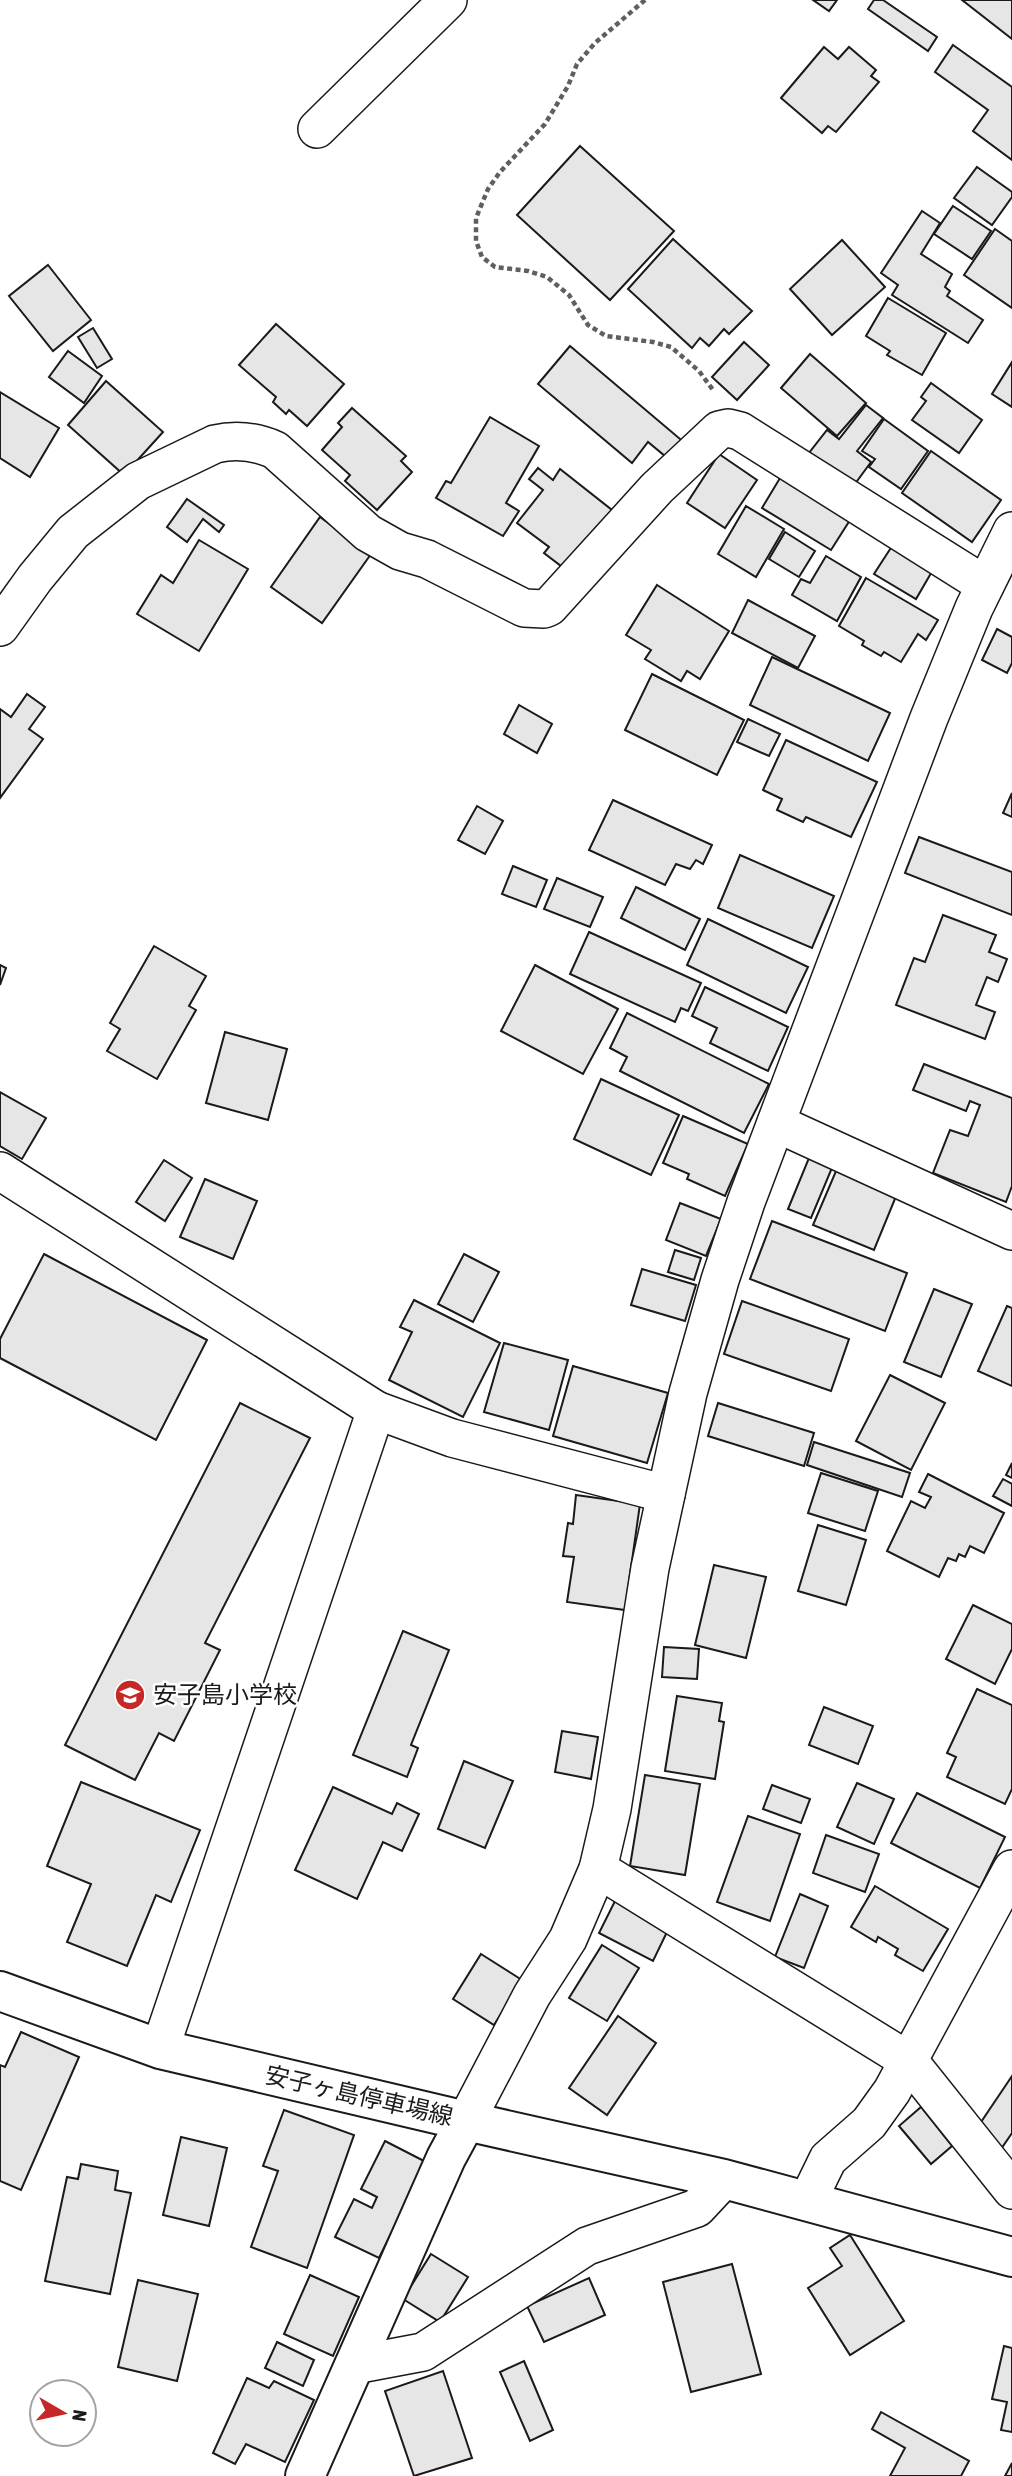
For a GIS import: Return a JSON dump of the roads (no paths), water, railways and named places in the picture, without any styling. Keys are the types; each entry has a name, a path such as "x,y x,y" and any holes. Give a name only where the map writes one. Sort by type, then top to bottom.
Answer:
{"main road":[{"name":"安子ヶ島停車場線","path":"0,1991 160,2049 466,2122 446,2158 305,2476"},
{"path":"466,2122 724,2179 1012,2257"}],"street":[{"path":"317,129 448,0"},
{"path":"0,628 35,578 73,532 138,481 215,444 228,441 257,443 275,450 368,533 400,551 426,559 524,608 544,609 558,599 657,488 719,430 728,428 740,431 985,585"},
{"path":"466,2122 532,1995 568,1939 598,1869 612,1809 650,1568 688,1393 720,1280 776,1123 929,718 985,585 1012,531"},
{"path":"776,1123 1012,1231"},
{"path":"0,1171 376,1409 452,1438 666,1494"},
{"path":"160,2049 376,1409"},
{"path":"598,1869 909,2061 1012,2190"},
{"path":"808,2200 828,2158 869,2123 892,2091 1012,1870"},
{"path":"354,2365 423,2352 587,2246 696,2208 724,2179"}],"place":[{"name":"安子島小学校","path":"130,1695"}]}
